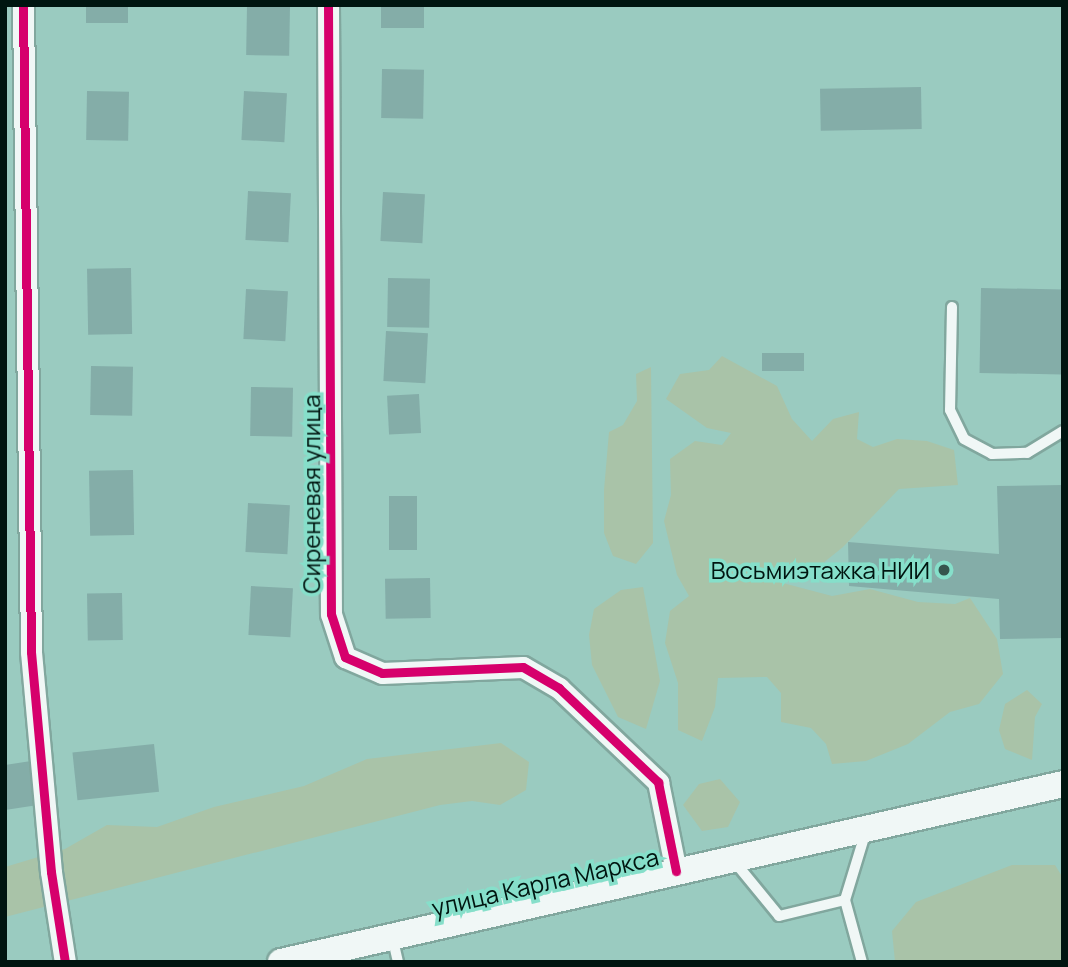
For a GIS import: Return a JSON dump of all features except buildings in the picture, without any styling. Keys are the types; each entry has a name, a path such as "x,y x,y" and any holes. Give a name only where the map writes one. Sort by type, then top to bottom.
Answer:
{"street":[{"path":"23,5 31,652 51,872 65,962"},
{"name":"Сиреневая улица","path":"328,5 331,614 345,657 382,673 523,667 559,688 658,782 677,871"},
{"name":"улица Карла Маркса","path":"281,962 395,949 677,871 1063,784"}],"lane":[{"path":"952,307 950,410 964,439 992,454 1027,453 1063,431"},
{"path":"862,962 845,900 867,828"},
{"path":"732,859 779,916 845,900"}],"green space":[{"path":"722,356 777,386 792,419 812,441 833,419 859,412 857,439 873,447 897,439 927,441 954,450 958,485 899,489 843,547 812,572 779,582 832,596 870,589 918,602 955,604 970,598 997,639 1003,674 979,704 950,712 908,744 866,761 832,764 826,744 811,728 781,722 781,693 767,677 718,678 715,707 702,741 678,730 678,683 665,643 670,611 689,596 677,575 664,521 671,495 670,459 695,441 722,445 731,433 707,428 666,399 680,374 709,370"},
{"path":"651,367 653,543 636,564 613,556 604,533 604,490 609,432 623,425 637,401 636,374"},
{"path":"643,587 660,681 646,729 618,717 592,665 589,635 594,609 621,590"},
{"path":"1027,690 1042,704 1035,717 1032,760 1005,749 999,730 1005,704"},
{"path":"501,743 529,762 526,790 500,805 472,801 440,805 5,917 5,867 65,849 107,825 157,827 214,807 304,786 367,759"},
{"path":"720,779 740,802 728,827 702,831 683,805 699,784"},
{"path":"1012,865 1055,865 1063,878 1063,962 895,962 892,931 916,902"}],"cycle path":[{"path":"23,5 31,652 51,872 65,962"},
{"path":"328,5 331,614 345,657 382,673 523,667 559,688 658,782 676,871"}],"place":[{"name":"Восьмиэтажка НИИ","path":"944,570"}]}
